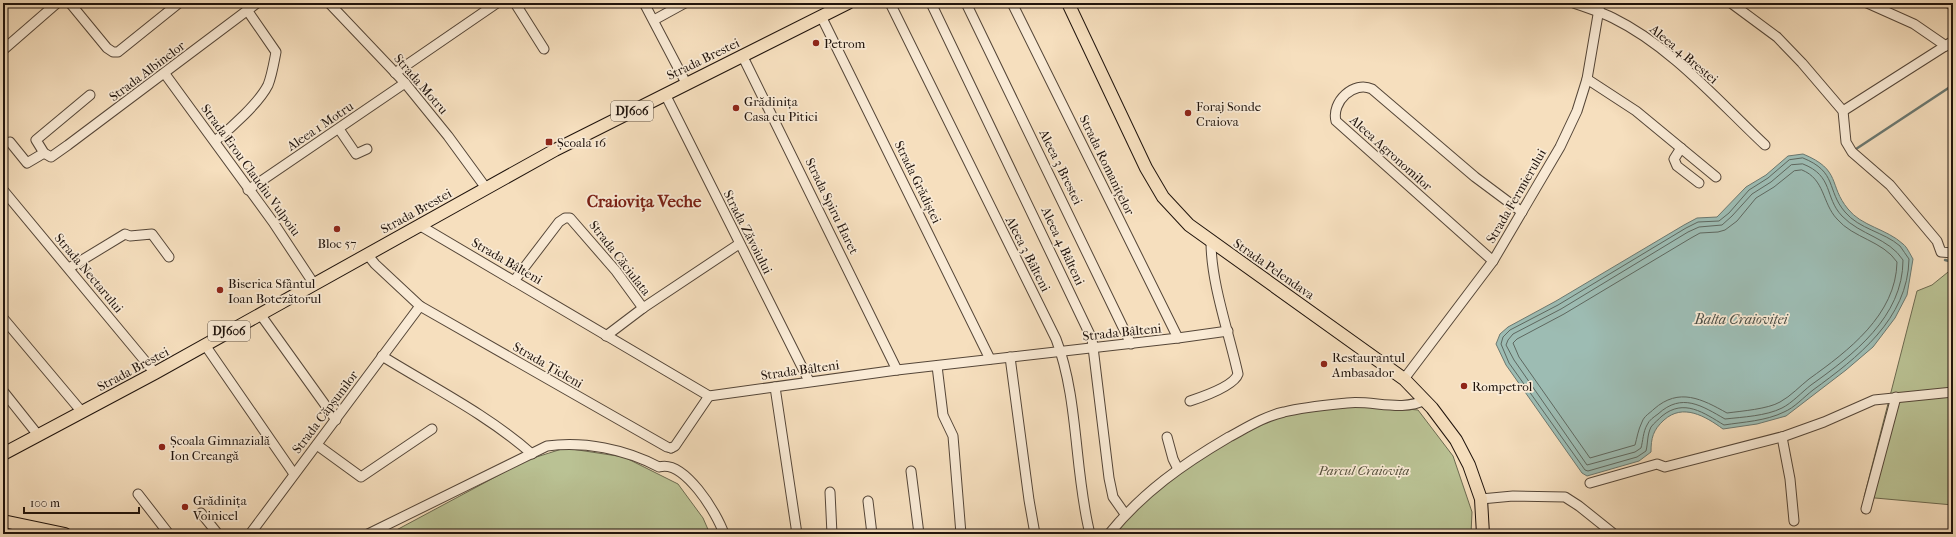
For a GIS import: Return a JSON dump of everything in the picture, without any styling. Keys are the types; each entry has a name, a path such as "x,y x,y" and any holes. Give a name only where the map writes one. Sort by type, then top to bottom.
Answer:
{"main road":[{"name":"Strada Brestei","path":"3,454 155,373 555,150 848,3"},
{"name":"Strada Pelendava","path":"1068,3 1152,180 1163,197 1189,225 1404,380 1425,400 1456,440 1469,466 1481,499 1483,534"},
{"path":"3,522 65,534"}],"street":[{"path":"4,46 57,3"},
{"path":"70,3 107,48 113,52 118,52 179,3"},
{"path":"395,73 498,3"},
{"path":"515,3 544,49"},
{"path":"644,3 686,83"},
{"path":"654,20 685,3"},
{"name":"Aleea 3 Bâlteni","path":"890,3 1061,351 1066,367 1078,463 1090,534"},
{"name":"Aleea 4 Bâlteni","path":"931,3 1092,339 1109,478 1113,496 1125,514"},
{"name":"Aleea 3 Brestei","path":"966,3 1131,344"},
{"name":"Strada Romanițelor","path":"1012,3 1178,338"},
{"name":"Aleea 4 Brestei","path":"1574,3 1612,17 1657,46 1689,73 1765,145"},
{"name":"Strada Fermierului","path":"1404,380 1493,261 1563,140 1577,111 1587,79 1600,3"},
{"path":"1731,3 1782,41 1843,112 1846,142 1852,152 1890,185 1938,241 1941,252 1953,253"},
{"path":"1843,112 1949,44 1914,24 1867,3"},
{"path":"1948,3 1953,5"},
{"path":"215,141 248,110 268,85 276,52 252,5"},
{"name":"Strada Albinelor","path":"10,142 26,163 47,155 165,74 252,5"},
{"name":"Strada Motru","path":"335,5 405,83 448,136 486,188"},
{"name":"Strada Grădiștei","path":"821,16 990,359"},
{"name":"Strada Spiru Haret","path":"742,55 897,370"},
{"name":"Strada Erou Claudiu Vulpoiu","path":"165,74 215,141 248,190 273,222 314,284"},
{"path":"1587,79 1630,107 1716,177"},
{"name":"Aleea 1 Motru","path":"248,190 405,83"},
{"name":"Aleea Agronomilor","path":"1493,261 1336,121 1335,115 1338,103 1359,86 1365,86 1372,90 1476,177 1522,212"},
{"name":"Strada Zăvoiului","path":"665,94 809,381"},
{"path":"47,155 36,140 90,95"},
{"path":"339,129 356,154 367,149"},
{"path":"1681,148 1674,159 1678,166 1699,183"},
{"name":"Strada Nectarului","path":"3,190 155,373"},
{"name":"Strada Căciulata","path":"514,281 559,222 565,218 570,218 616,271 643,308"},
{"name":"Strada Bâlteni","path":"419,225 709,396 809,381 1131,344 1228,331"},
{"path":"68,268 125,234 130,236 152,234 169,257"},
{"path":"1190,401 1206,395 1236,378 1238,374 1211,256 1211,242"},
{"path":"606,336 643,308 739,244"},
{"name":"Strada Țicleni","path":"367,254 420,306 622,422 672,448"},
{"name":"Strada Căpșunilor","path":"250,534 294,474 318,445 420,306"},
{"path":"260,314 336,420"},
{"path":"3,318 82,412"},
{"path":"205,345 294,474"},
{"path":"382,356 472,411 519,443 532,454"},
{"path":"1010,357 1035,534"},
{"path":"937,366 942,415 953,436 960,534"},
{"path":"775,387 797,534"},
{"path":"3,391 38,435"},
{"path":"1590,483 1657,464 1665,467 1782,437 1824,422 1874,400 1953,392"},
{"path":"666,464 672,448 675,446 709,396"},
{"path":"1866,510 1896,397"},
{"path":"1109,534 1125,514 1178,468 1252,424 1283,412 1359,402 1408,406 1425,400"},
{"path":"318,445 361,477 432,428"},
{"path":"1167,437 1172,459 1178,468"},
{"path":"1782,437 1790,479 1794,521"},
{"path":"368,534 546,446 566,443 620,451 638,456 659,467 666,464 672,466 696,486 711,508 724,534"},
{"path":"911,471 919,534"},
{"path":"830,492 832,534"},
{"path":"138,494 169,534"},
{"path":"1481,499 1513,496 1565,497 1579,506 1614,534"},
{"path":"868,501 872,534"},
{"path":"201,513 218,534"}],"green space":[{"path":"1953,268 1953,505 1864,497 1917,291 1932,285"},
{"name":"Parcul Craiovița","path":"1361,405 1418,410 1453,456 1472,512 1471,534 1115,534 1140,504 1200,458 1254,427 1284,415"},
{"path":"565,448 624,457 678,484 703,518 710,534 389,534 527,460"},
{"path":"3,526 43,534 3,534"}],"water":[{"name":"Balta Craioviței","path":"1803,154 1824,166 1829,172 1833,178 1838,193 1853,215 1897,239 1910,253 1913,259 1907,295 1895,318 1873,347 1846,370 1786,416 1757,424 1723,429 1694,413 1679,412 1671,415 1657,427 1651,442 1651,452 1639,461 1587,476 1582,473 1506,365 1496,344 1500,334 1508,327 1556,301 1684,225 1697,218 1717,217 1746,187 1766,175 1788,156"}],"waterway":[{"path":"1856,149 1953,85"},
{"path":"1945,260 1953,262"}],"place":[{"name":"Petrom","path":"816,43"},
{"name":"Grădinița Casa cu Pitici","path":"736,108"},
{"name":"Foraj Sonde Craiova","path":"1188,113"},
{"name":"Școala 16","path":"549,142"},
{"name":"Bloc 57","path":"337,229"},
{"name":"Biserica Sfântul Ioan Botezătorul","path":"220,290"},
{"name":"Restaurantul Ambasador","path":"1324,364"},
{"name":"Rompetrol","path":"1464,386"},
{"name":"Școala Gimnazială Ion Creangă","path":"162,447"},
{"name":"Grădinița Voinicel","path":"185,507"}],"district":[{"name":"Craiovița Veche","path":"644,201"}]}
